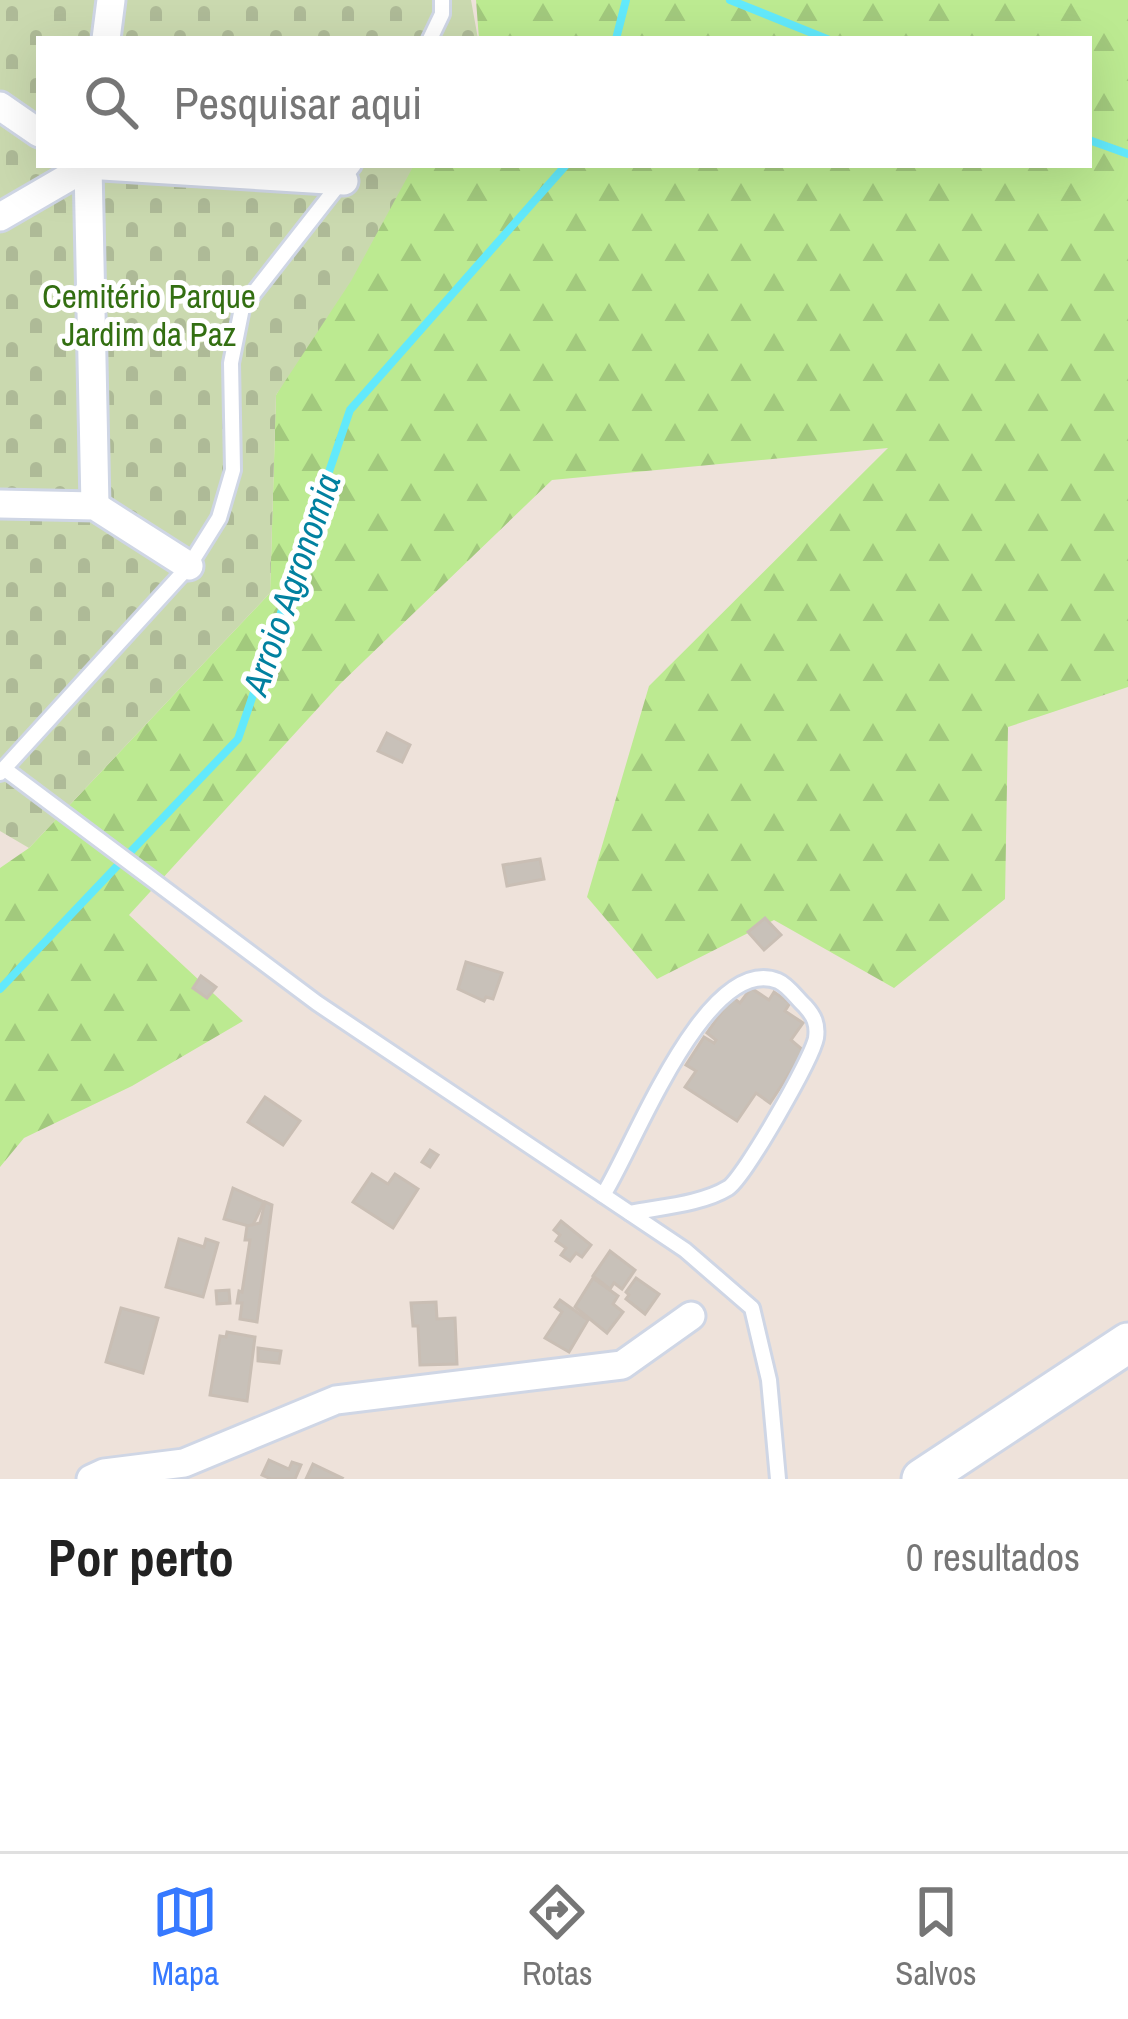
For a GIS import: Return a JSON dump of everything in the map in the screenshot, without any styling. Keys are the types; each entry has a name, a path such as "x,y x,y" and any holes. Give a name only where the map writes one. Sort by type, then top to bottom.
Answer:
{"street":[{"path":"106,36 111,0"},
{"path":"0,106 36,131"},
{"path":"0,217 85,168"},
{"path":"88,168 95,506"},
{"path":"163,168 349,173"},
{"path":"0,505 95,506 189,566"},
{"path":"91,1479 104,1473 184,1463 336,1400 622,1365 691,1316"},
{"path":"922,1479 1128,1343"}],"lane":[{"path":"431,36 442,14 442,0"},
{"path":"349,173 242,308 231,363 233,470 219,518 189,566 3,771 317,1004 685,1250 752,1308 769,1380 778,1479"},
{"path":"603,1195 664,1076 728,988 757,978 780,982 814,1016 817,1034 810,1058 736,1182 713,1195 631,1213"}],"green space":[{"name":"Cemitério Parque Jardim da Paz","path":"0,0 471,0 477,36 36,36 36,168 412,168 351,281 276,395 270,593 29,848 0,831"},
{"path":"476,0 1128,0 1128,687 1008,727 1005,899 894,988 774,920 657,979 587,897 649,686 888,448 552,480 340,684 129,915 243,1021 132,1086 24,1138 0,1167 0,868 29,848 270,593 276,395 408,168 1092,168 1092,36 479,36"}],"building":[{"path":"387,733 410,745 402,762 378,751"},
{"path":"540,859 544,879 507,886 503,865"},
{"path":"765,918 781,935 764,950 748,932"},
{"path":"466,962 502,973 493,999 484,1001 458,989"},
{"path":"201,976 216,987 207,998 193,988"},
{"path":"751,988 769,1000 774,992 790,1003 785,1011 803,1023 791,1040 804,1051 770,1103 756,1093 737,1121 685,1087 696,1071 686,1065 704,1037 714,1043 707,1033 732,997 740,1003"},
{"path":"265,1097 300,1121 283,1145 248,1122"},
{"path":"430,1150 438,1155 430,1167 422,1162"},
{"path":"372,1174 388,1184 395,1174 418,1189 393,1228 353,1202"},
{"path":"233,1188 264,1202 252,1227 224,1219"},
{"path":"265,1202 272,1205 257,1322 240,1319 242,1303 237,1303 250,1240 245,1240 247,1226 260,1223"},
{"path":"561,1221 591,1245 582,1257 576,1253 570,1261 561,1255 566,1248 556,1241 560,1235 554,1230"},
{"path":"179,1239 204,1247 206,1239 218,1243 203,1297 166,1287"},
{"path":"610,1251 635,1270 622,1289 614,1283 610,1289 593,1276"},
{"path":"593,1278 618,1296 613,1304 623,1312 607,1333 575,1307"},
{"path":"636,1278 659,1294 645,1314 626,1299"},
{"path":"229,1290 230,1303 217,1304 216,1291"},
{"path":"560,1300 588,1320 569,1352 545,1338 562,1312 555,1307"},
{"path":"436,1302 437,1319 455,1318 457,1364 420,1365 418,1326 413,1326 411,1303"},
{"path":"121,1308 158,1318 143,1373 106,1362"},
{"path":"227,1332 255,1337 247,1401 210,1395 220,1336 226,1337"},
{"path":"258,1348 281,1351 279,1363 258,1361"},
{"path":"269,1460 289,1469 292,1462 301,1465 295,1479 271,1479 262,1475"},
{"path":"313,1464 342,1478 306,1479"}],"waterway":[{"name":"Arroio Agronomia","path":"617,36 626,0"},
{"path":"730,0 820,36"},
{"path":"1092,141 1128,154"},
{"name":"Arroio Agronomia","path":"0,989 238,739 350,410 563,168"}]}
